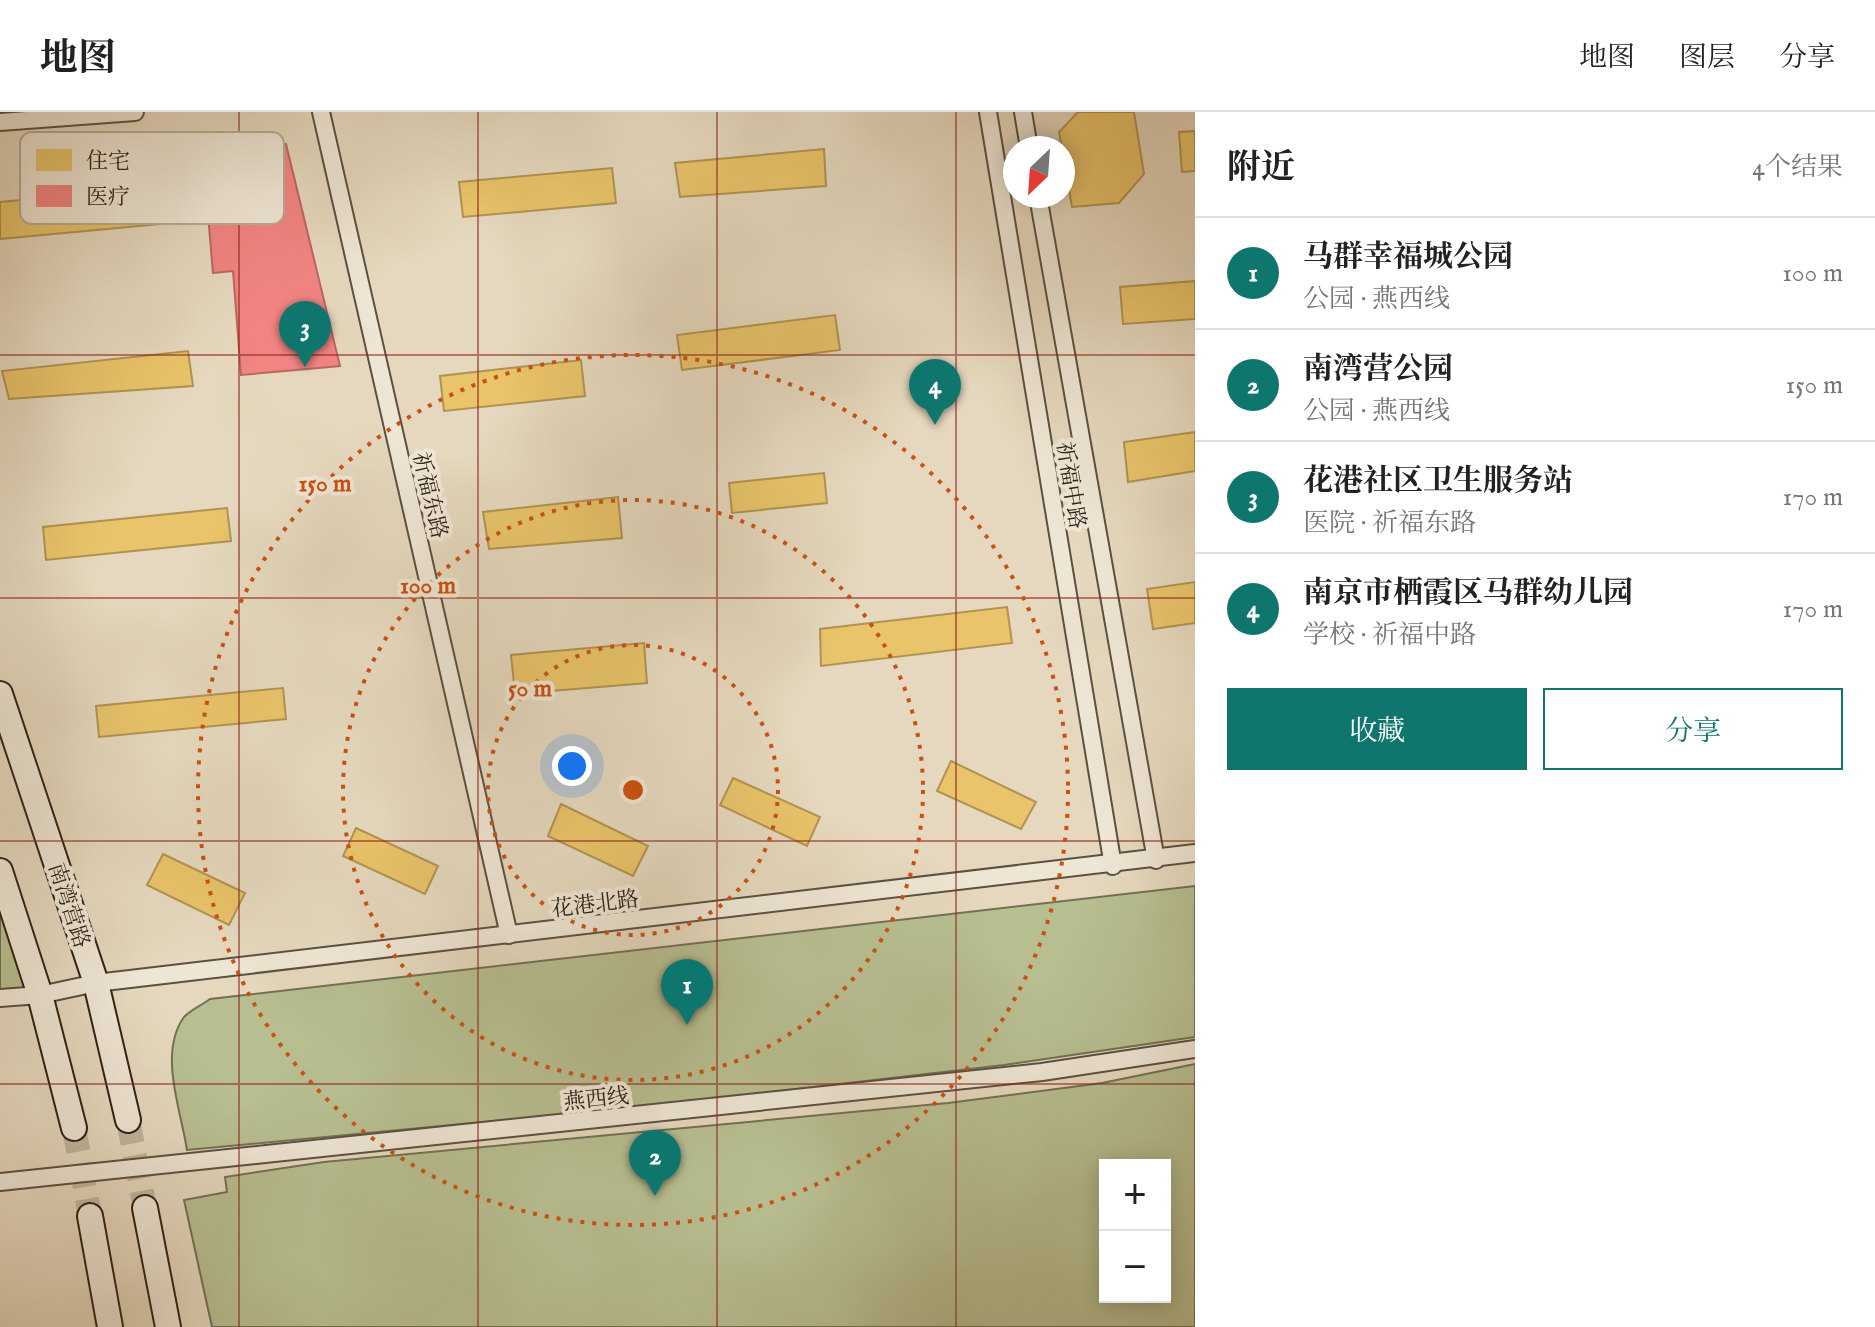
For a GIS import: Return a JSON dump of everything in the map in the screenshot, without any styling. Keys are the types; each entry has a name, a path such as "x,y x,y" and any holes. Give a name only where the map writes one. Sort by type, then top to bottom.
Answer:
{"main road":[{"name":"南湾营路","path":"0,694 96,983 128,1120"},
{"path":"0,871 40,995 74,1128"},
{"path":"145,1208 168,1327"},
{"path":"90,1216 110,1327"}],"street":[{"path":"0,122 135,112"},
{"name":"祈福东路","path":"321,112 509,935"},
{"name":"祈福中路","path":"988,112 1113,866"},
{"path":"1023,112 1027,136"},
{"name":"祈福中路","path":"1040,208 1156,860"},
{"name":"花港北路","path":"0,998 40,995 96,983 1113,866 1195,853"},
{"name":"燕西线","path":"0,1182 1011,1075 1195,1049"}],"green space":[{"path":"0,871 40,995 0,998"},
{"path":"1195,886 1195,1037 1004,1065 642,1107 187,1150 174,1082 173,1047 176,1031 184,1017 210,999"},
{"path":"1195,1064 1195,1327 212,1327 184,1200 227,1192 225,1177 324,1162 948,1103 1102,1083"}],"building: 住宅":[{"path":"1078,112 1134,112 1144,174 1119,203 1075,207 1075,136 1060,136 1059,132"},
{"path":"1195,131 1195,171 1182,172 1179,132"},
{"path":"824,149 826,186 680,197 675,163"},
{"path":"612,168 616,203 463,217 459,182"},
{"path":"20,200 20,224 160,224 0,239 0,202"},
{"path":"1195,281 1195,319 1123,324 1120,287"},
{"path":"835,315 840,350 682,370 677,335"},
{"path":"188,351 193,386 9,399 2,371"},
{"path":"581,360 585,396 444,411 440,376"},
{"path":"1195,432 1195,471 1128,482 1124,442"},
{"path":"824,473 827,503 732,513 729,483"},
{"path":"618,497 622,538 489,549 483,512"},
{"path":"227,508 231,541 46,560 43,527"},
{"path":"1195,582 1195,623 1153,629 1147,589"},
{"path":"1007,607 1012,643 821,666 820,629"},
{"path":"644,643 647,683 515,694 511,655"},
{"path":"283,688 286,719 99,737 96,706"},
{"path":"951,761 1036,802 1021,829 937,791"},
{"path":"733,778 820,817 807,846 720,805"},
{"path":"561,804 648,846 633,876 548,836"},
{"path":"356,828 438,866 425,894 343,856"},
{"path":"163,854 245,893 229,925 147,885"}],"building: 医疗":[{"path":"284,144 340,366 241,375 233,271 213,273 209,224 284,224"}],"tunnel":[{"path":"128,1120 145,1208"},
{"path":"74,1128 90,1216"}],"place":[{"name":"花港社区卫生服务站","path":"305,367"},
{"name":"南京市栖霞区马群幼儿园","path":"935,425"},
{"name":"马群幸福城公园","path":"687,1025"},
{"name":"南湾营公园","path":"655,1196"}]}
